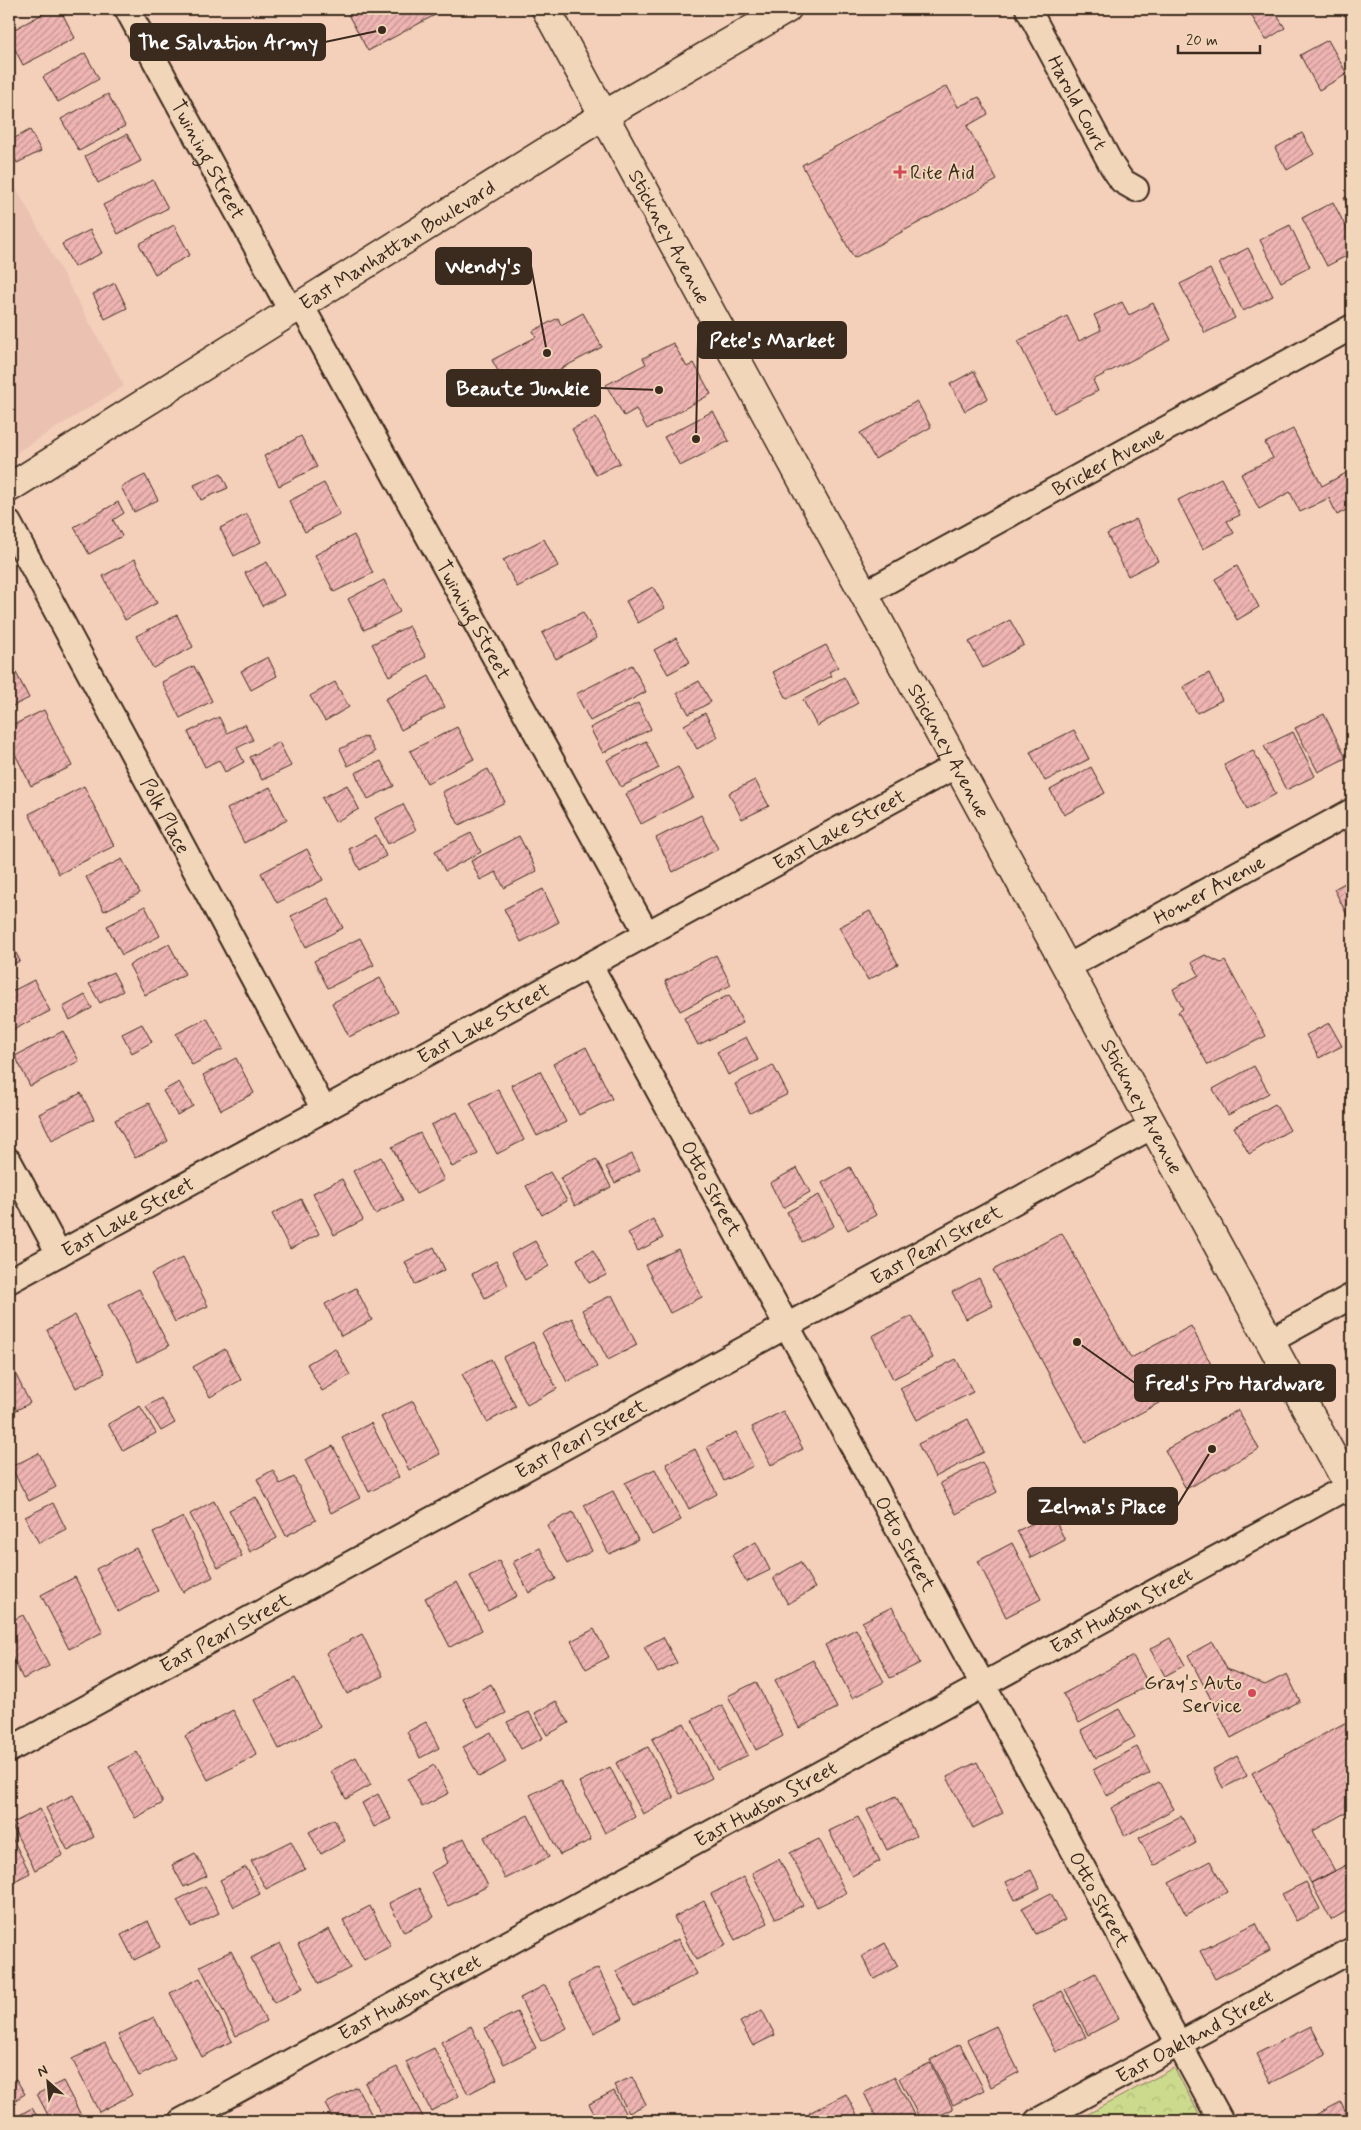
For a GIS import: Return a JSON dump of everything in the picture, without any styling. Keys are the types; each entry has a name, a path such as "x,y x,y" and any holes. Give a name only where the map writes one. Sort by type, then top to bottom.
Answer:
{"street":[{"name":"Twining Street","path":"127,9 647,934"},
{"name":"Stickney Avenue","path":"546,9 1350,1489"},
{"name":"East Manhattan Boulevard","path":"9,488 604,115 787,9"},
{"name":"Harold Court","path":"1028,9 1112,166 1122,181 1136,190"},
{"name":"Bricker Avenue","path":"864,594 1352,327"},
{"name":"Polk Place","path":"9,523 324,1110"},
{"name":"East Lake Street","path":"9,1281 957,765"},
{"name":"Homer Avenue","path":"1067,967 1352,811"},
{"name":"Otto Street","path":"590,965 1221,2121"},
{"name":"East Pearl Street","path":"9,1750 1153,1126"},
{"path":"9,1161 59,1254"},
{"path":"1270,1341 1352,1296"},
{"name":"East Hudson Street","path":"181,2121 982,1686 1350,1489"},
{"name":"East Oakland Street","path":"1037,2121 1352,1950"}],"shaded area":[{"path":"9,175 124,386 9,457"}],"green space":[{"path":"1174,2068 1203,2121 1075,2121"}],"building":[{"path":"52,9 60,9 75,38 23,65 9,38 9,32"},
{"path":"345,9 446,9 368,51"},
{"path":"1262,9 1273,9 1285,28 1266,40 1251,15"},
{"path":"1328,40 1347,74 1319,90 1300,55"},
{"path":"85,53 99,79 58,102 43,77"},
{"name":"Rite Aid","path":"947,86 958,107 979,97 988,114 967,126 997,180 854,258 802,165"},
{"path":"108,94 125,126 79,151 61,119"},
{"path":"30,130 41,151 17,163 9,146 9,141"},
{"path":"1302,133 1314,154 1287,170 1275,148"},
{"path":"127,134 141,161 98,183 85,156"},
{"path":"153,180 168,208 118,234 103,205"},
{"path":"1352,194 1352,215 1344,198"},
{"path":"1333,202 1352,239 1352,253 1327,266 1302,218"},
{"path":"174,225 190,255 155,274 139,244"},
{"path":"1290,225 1310,267 1281,282 1260,240"},
{"path":"90,230 102,253 74,267 62,244"},
{"path":"1248,248 1273,296 1243,311 1219,263"},
{"path":"1210,269 1235,318 1205,333 1180,284"},
{"path":"115,283 127,308 105,319 93,294"},
{"path":"1122,302 1129,315 1153,303 1171,340 1093,380 1098,391 1054,413 1018,341 1067,316 1079,341 1101,330 1094,315"},
{"path":"583,313 602,347 511,395 492,360 536,337 533,331 558,318 561,325"},
{"path":"673,343 687,367 694,363 711,394 647,429 636,409 624,416 606,385 646,364 643,358"},
{"path":"974,371 988,398 965,411 950,384"},
{"path":"917,401 931,427 875,459 860,433"},
{"path":"713,411 729,441 680,466 664,437"},
{"path":"596,417 620,463 596,475 572,429"},
{"path":"1293,429 1322,486 1346,473 1352,486 1352,507 1337,515 1329,498 1300,512 1290,492 1259,509 1241,474 1273,458 1265,443"},
{"path":"301,436 317,467 279,486 264,456"},
{"path":"221,473 228,488 201,500 194,485"},
{"path":"145,475 158,500 134,512 121,487"},
{"path":"1221,478 1240,515 1227,521 1234,533 1203,549 1178,500"},
{"path":"324,483 340,514 305,532 289,501"},
{"path":"118,502 124,513 113,520 122,536 89,554 74,527"},
{"path":"247,514 261,542 234,556 220,528"},
{"path":"1136,519 1158,561 1128,576 1107,534"},
{"path":"354,535 373,573 334,592 315,555"},
{"path":"544,539 558,566 517,587 503,560"},
{"path":"135,559 157,603 125,620 103,576"},
{"path":"267,562 284,595 262,606 245,573"},
{"path":"1237,566 1259,607 1237,620 1215,579"},
{"path":"384,580 400,612 364,630 348,599"},
{"path":"653,587 665,608 638,623 626,601"},
{"path":"583,612 597,638 556,659 542,633"},
{"path":"177,615 193,647 153,668 136,636"},
{"path":"1010,620 1024,645 983,668 969,642"},
{"path":"409,626 426,657 389,676 372,644"},
{"path":"676,638 690,662 668,674 654,650"},
{"path":"826,645 838,667 829,672 832,676 787,699 773,672"},
{"path":"268,657 277,676 251,690 241,671"},
{"path":"9,659 29,698 9,708"},
{"path":"632,665 646,692 590,721 576,694"},
{"path":"194,666 212,701 180,718 162,682"},
{"path":"1209,673 1222,700 1197,713 1183,687"},
{"path":"429,676 445,707 401,730 385,699"},
{"path":"844,677 858,703 817,726 803,700"},
{"path":"699,681 711,702 689,714 677,693"},
{"path":"335,682 349,707 325,721 310,696"},
{"path":"638,703 651,729 603,753 590,728"},
{"path":"44,710 72,766 31,786 9,742 9,727"},
{"path":"705,713 718,737 697,749 684,725"},
{"path":"1324,714 1346,758 1318,772 1295,728"},
{"path":"219,717 227,733 245,724 253,740 237,748 244,762 225,772 219,760 205,767 188,732"},
{"path":"457,727 474,759 427,783 410,751"},
{"path":"1074,730 1089,759 1045,781 1030,752"},
{"path":"1293,732 1315,776 1286,790 1264,746"},
{"path":"366,736 375,752 348,766 340,749"},
{"path":"646,741 659,768 621,787 607,760"},
{"path":"279,742 291,766 262,780 250,757"},
{"path":"1253,750 1276,794 1247,809 1224,765"},
{"path":"381,761 394,786 368,799 355,773"},
{"path":"678,767 693,797 641,824 626,794"},
{"path":"1091,767 1105,793 1064,815 1050,790"},
{"path":"488,769 505,802 459,825 442,792"},
{"path":"755,780 769,806 742,819 729,793"},
{"path":"347,785 359,809 335,822 322,798"},
{"path":"84,786 114,846 59,874 29,814"},
{"path":"270,787 287,820 244,843 227,809"},
{"path":"403,804 416,830 388,844 375,818"},
{"path":"701,815 718,849 673,872 656,838"},
{"path":"471,833 481,852 445,871 435,851"},
{"path":"376,835 386,856 360,870 349,849"},
{"path":"519,836 537,871 504,888 496,872 480,880 471,861"},
{"path":"307,849 323,880 277,903 261,873"},
{"path":"122,859 140,893 104,911 86,877"},
{"path":"1352,879 1352,925 1334,889"},
{"path":"543,889 559,922 521,942 504,909"},
{"path":"328,898 343,928 306,947 291,916"},
{"path":"145,906 160,936 122,955 107,926"},
{"path":"870,911 898,964 868,980 839,927"},
{"path":"360,938 374,965 328,988 314,961"},
{"path":"9,939 20,961 9,966"},
{"path":"169,944 185,974 145,995 129,965"},
{"path":"716,955 731,985 680,1011 665,981"},
{"path":"1205,955 1221,963 1225,961 1266,1036 1208,1065 1178,1012 1183,1009 1173,989 1199,975 1192,962"},
{"path":"113,972 123,991 100,1003 89,984"},
{"path":"380,978 398,1012 349,1037 332,1003"},
{"path":"34,980 50,1011 9,1032 9,993"},
{"path":"85,995 92,1008 70,1020 63,1007"},
{"path":"729,995 743,1023 698,1045 684,1018"},
{"path":"207,1018 223,1049 192,1065 176,1034"},
{"path":"1329,1023 1342,1046 1319,1058 1306,1035"},
{"path":"142,1024 152,1042 132,1053 122,1034"},
{"path":"63,1031 79,1061 30,1086 15,1056"},
{"path":"746,1037 758,1060 728,1075 717,1052"},
{"path":"586,1047 612,1099 579,1115 553,1064"},
{"path":"236,1058 254,1093 221,1110 203,1075"},
{"path":"773,1065 788,1094 750,1113 735,1084"},
{"path":"1254,1066 1269,1093 1228,1115 1213,1089"},
{"path":"540,1071 566,1122 537,1136 511,1085"},
{"path":"179,1082 193,1106 177,1115 163,1091"},
{"path":"498,1089 524,1140 497,1154 470,1103"},
{"path":"81,1093 94,1119 52,1140 39,1114"},
{"path":"149,1103 168,1141 135,1158 115,1120"},
{"path":"1275,1104 1290,1130 1249,1154 1234,1127"},
{"path":"457,1112 478,1154 452,1167 431,1125"},
{"path":"420,1133 444,1180 416,1194 392,1147"},
{"path":"632,1154 640,1170 615,1183 606,1167"},
{"path":"381,1157 403,1200 375,1214 353,1171"},
{"path":"596,1159 611,1187 575,1206 560,1178"},
{"path":"850,1167 876,1215 848,1230 822,1183"},
{"path":"797,1168 810,1192 783,1208 770,1183"},
{"path":"550,1172 567,1201 542,1215 526,1186"},
{"path":"342,1179 363,1220 334,1235 313,1193"},
{"path":"819,1195 834,1226 802,1242 787,1212"},
{"path":"301,1199 319,1234 290,1249 272,1214"},
{"path":"653,1219 663,1238 638,1251 628,1233"},
{"path":"1062,1233 1131,1358 1191,1326 1215,1372 1086,1443 993,1270"},
{"path":"535,1241 549,1266 525,1280 511,1254"},
{"path":"434,1247 445,1270 415,1284 405,1262"},
{"path":"678,1249 702,1297 670,1313 645,1265"},
{"path":"593,1250 606,1275 589,1283 577,1259"},
{"path":"183,1257 208,1306 175,1322 151,1274"},
{"path":"496,1261 508,1285 485,1298 472,1274"},
{"path":"979,1278 993,1306 966,1319 952,1292"},
{"path":"356,1288 372,1320 341,1336 325,1304"},
{"path":"139,1289 169,1346 137,1362 108,1305"},
{"path":"612,1295 637,1345 608,1360 582,1310"},
{"path":"75,1315 105,1373 76,1388 47,1330"},
{"path":"912,1316 933,1358 893,1379 872,1336"},
{"path":"572,1318 597,1367 567,1382 542,1333"},
{"path":"533,1342 557,1389 527,1405 503,1357"},
{"path":"1352,1347 1352,1366 1345,1351"},
{"path":"335,1348 350,1375 322,1391 307,1364"},
{"path":"225,1349 241,1380 210,1397 193,1367"},
{"path":"491,1359 516,1407 487,1422 462,1374"},
{"path":"956,1359 973,1392 917,1420 900,1388"},
{"path":"9,1361 30,1403 9,1414"},
{"path":"161,1398 175,1423 161,1431 146,1407"},
{"path":"413,1401 440,1454 409,1470 381,1417"},
{"path":"140,1406 156,1433 123,1451 108,1424"},
{"path":"1238,1410 1259,1449 1186,1489 1165,1450"},
{"path":"783,1411 803,1449 771,1465 752,1427"},
{"path":"968,1419 984,1452 935,1477 918,1444"},
{"path":"371,1423 399,1477 369,1492 342,1438"},
{"path":"736,1432 753,1466 724,1481 707,1447"},
{"path":"333,1446 360,1498 331,1513 305,1460"},
{"path":"695,1449 717,1494 689,1509 666,1464"},
{"path":"39,1453 56,1487 29,1501 11,1467"},
{"path":"982,1462 997,1492 956,1514 940,1483"},
{"path":"655,1469 681,1520 652,1535 625,1483"},
{"path":"273,1470 280,1484 294,1477 316,1520 286,1536 257,1479"},
{"path":"613,1491 638,1540 609,1554 584,1505"},
{"path":"256,1497 277,1538 250,1552 229,1510"},
{"path":"214,1501 242,1556 218,1568 190,1514"},
{"path":"53,1503 66,1529 39,1543 25,1517"},
{"path":"573,1512 592,1551 567,1564 547,1525"},
{"path":"1052,1514 1065,1540 1031,1558 1017,1531"},
{"path":"183,1517 213,1577 183,1592 153,1533"},
{"path":"756,1542 770,1570 746,1582 732,1555"},
{"path":"1012,1543 1041,1599 1006,1617 978,1561"},
{"path":"136,1548 158,1591 118,1612 96,1569"},
{"path":"540,1548 556,1579 529,1593 513,1562"},
{"path":"499,1561 517,1596 488,1611 470,1576"},
{"path":"800,1562 815,1588 788,1604 773,1578"},
{"path":"75,1577 103,1632 69,1649 41,1595"},
{"path":"457,1582 482,1630 450,1647 425,1598"},
{"path":"892,1607 920,1663 890,1678 862,1622"},
{"path":"23,1615 49,1666 23,1679 9,1651 9,1622"},
{"path":"594,1629 609,1657 586,1669 571,1641"},
{"path":"856,1629 884,1682 852,1698 825,1645"},
{"path":"362,1634 383,1676 347,1694 326,1653"},
{"path":"663,1637 677,1663 658,1673 644,1647"},
{"path":"1170,1638 1185,1665 1165,1676 1150,1649"},
{"name":"Gray's Auto Service","path":"1212,1642 1227,1669 1265,1685 1287,1674 1300,1701 1231,1738 1188,1655"},
{"path":"1133,1656 1149,1685 1079,1723 1063,1694"},
{"path":"813,1660 837,1708 799,1728 775,1680"},
{"path":"295,1678 320,1727 279,1749 254,1700"},
{"path":"756,1682 783,1736 756,1750 728,1696"},
{"path":"491,1684 506,1713 478,1727 463,1699"},
{"path":"556,1701 569,1723 547,1735 535,1713"},
{"path":"722,1705 748,1755 717,1770 692,1720"},
{"path":"1119,1709 1135,1737 1096,1758 1081,1730"},
{"path":"233,1710 257,1755 208,1780 185,1736"},
{"path":"529,1712 543,1738 521,1749 507,1722"},
{"path":"1352,1719 1352,1809 1313,1831 1335,1871 1311,1883 1252,1773"},
{"path":"426,1722 439,1748 420,1758 407,1732"},
{"path":"684,1723 712,1778 680,1794 652,1739"},
{"path":"491,1732 506,1762 479,1777 463,1747"},
{"path":"648,1747 674,1798 643,1814 616,1763"},
{"path":"1137,1747 1150,1773 1107,1796 1093,1770"},
{"path":"137,1752 163,1803 135,1818 109,1766"},
{"path":"1237,1756 1247,1776 1223,1788 1213,1769"},
{"path":"356,1757 371,1785 346,1799 331,1771"},
{"path":"977,1762 1003,1813 973,1828 947,1777"},
{"path":"434,1765 449,1793 422,1807 408,1779"},
{"path":"610,1767 635,1817 605,1833 579,1782"},
{"path":"560,1780 591,1840 560,1855 530,1795"},
{"path":"1159,1782 1174,1809 1125,1836 1111,1808"},
{"path":"378,1794 391,1819 374,1827 362,1803"},
{"path":"73,1795 94,1837 68,1851 46,1808"},
{"path":"896,1796 916,1836 887,1850 867,1810"},
{"path":"40,1809 63,1855 35,1870 11,1824"},
{"path":"528,1815 549,1857 505,1879 484,1837"},
{"path":"1181,1816 1196,1843 1154,1866 1139,1838"},
{"path":"858,1817 880,1861 852,1876 829,1831"},
{"path":"334,1819 345,1841 321,1854 309,1832"},
{"path":"9,1832 30,1873 9,1884"},
{"path":"464,1838 488,1886 448,1906 431,1872 448,1863 442,1849"},
{"path":"819,1839 846,1893 817,1907 790,1853"},
{"path":"291,1841 305,1869 266,1889 251,1861"},
{"path":"195,1853 207,1876 184,1887 172,1865"},
{"path":"779,1859 803,1905 776,1919 752,1873"},
{"path":"1210,1861 1227,1892 1186,1915 1169,1883"},
{"path":"1352,1862 1352,1908 1331,1920 1311,1883"},
{"path":"246,1867 260,1894 234,1907 220,1880"},
{"path":"1031,1870 1040,1888 1015,1900 1006,1882"},
{"path":"744,1877 768,1923 735,1940 711,1894"},
{"path":"1306,1882 1320,1909 1296,1921 1282,1894"},
{"path":"205,1886 219,1913 191,1927 177,1900"},
{"path":"419,1888 434,1917 404,1932 389,1903"},
{"path":"1051,1893 1065,1920 1036,1934 1022,1908"},
{"path":"704,1901 726,1945 696,1960 674,1917"},
{"path":"370,1906 391,1946 364,1960 343,1920"},
{"path":"148,1921 160,1947 134,1960 121,1935"},
{"path":"1256,1923 1270,1951 1215,1979 1200,1951"},
{"path":"329,1929 350,1968 319,1984 298,1945"},
{"path":"678,1939 697,1974 634,2006 616,1971"},
{"path":"280,1943 303,1988 274,2003 251,1958"},
{"path":"885,1943 898,1966 874,1979 862,1956"},
{"path":"231,1951 266,2021 236,2036 200,1966"},
{"path":"598,1968 623,2018 594,2033 568,1983"},
{"path":"1095,1973 1119,2019 1088,2035 1065,1989"},
{"path":"200,1978 232,2041 202,2057 170,1993"},
{"path":"545,1985 567,2028 541,2041 520,1998"},
{"path":"1062,1991 1086,2037 1056,2052 1032,2006"},
{"path":"9,2003 14,2013 9,2016"},
{"path":"1352,2004 1352,2020 1346,2008"},
{"path":"762,2010 775,2035 753,2046 740,2022"},
{"path":"517,2012 536,2048 504,2064 485,2028"},
{"path":"154,2017 175,2058 139,2076 118,2035"},
{"path":"471,2026 497,2079 468,2094 441,2042"},
{"path":"996,2026 1019,2072 991,2087 967,2040"},
{"path":"1311,2026 1326,2055 1271,2083 1256,2054"},
{"path":"105,2043 132,2095 99,2112 72,2059"},
{"path":"960,2044 984,2090 953,2105 930,2060"},
{"path":"434,2048 459,2096 431,2111 406,2062"},
{"path":"930,2063 953,2109 928,2121 921,2121 899,2078"},
{"path":"397,2067 425,2121 385,2121 365,2083"},
{"path":"632,2077 646,2104 629,2113 614,2085"},
{"path":"895,2077 917,2121 878,2121 864,2093"},
{"path":"16,2079 25,2094 9,2104 9,2083"},
{"path":"63,2081 82,2117 74,2121 51,2121 37,2094"},
{"path":"357,2087 375,2121 334,2121 325,2104"},
{"path":"614,2091 627,2117 618,2121 598,2121 589,2104"},
{"path":"846,2094 860,2121 813,2121 809,2113"},
{"path":"1341,2102 1350,2121 1304,2121"},
{"path":"32,2108 40,2121 18,2121 16,2117"}],"place":[{"name":"The Salvation Army","path":"382,30"},
{"name":"Rite Aid","path":"900,172"},
{"name":"Wendy's","path":"547,353"},
{"name":"Beaute Junkie","path":"659,390"},
{"name":"Pete's Market","path":"696,439"},
{"name":"Fred's Pro Hardware","path":"1077,1342"},
{"name":"Zelma's Place","path":"1212,1449"},
{"name":"Gray's Auto Service","path":"1252,1693"}]}
